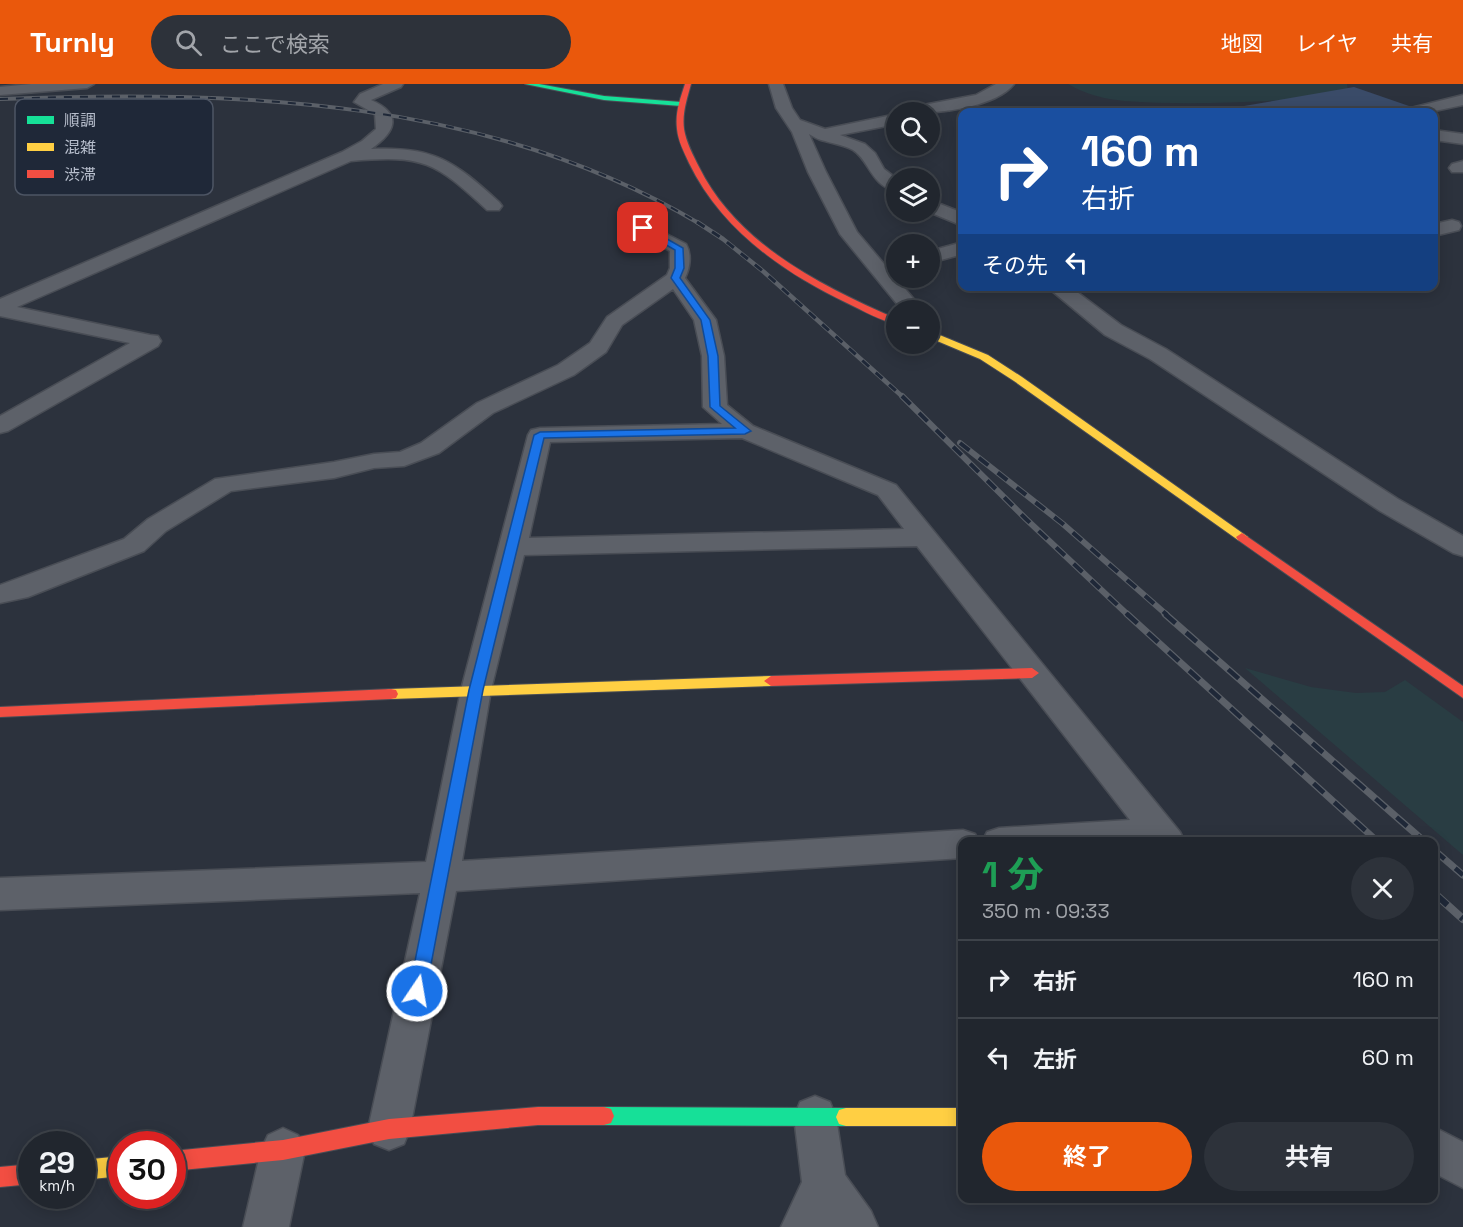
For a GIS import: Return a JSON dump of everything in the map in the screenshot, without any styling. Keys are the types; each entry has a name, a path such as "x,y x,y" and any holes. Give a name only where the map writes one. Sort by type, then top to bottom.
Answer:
{"street":[{"path":"0,91 87,84"},
{"path":"0,309 348,156 368,144 384,130 385,115 382,110 362,102 366,97 396,84"},
{"path":"528,84 632,104 681,104"},
{"path":"688,84 681,104 681,132 699,178 732,219 786,267 832,295 886,317"},
{"path":"776,84 784,108 800,132 831,202 849,234 886,266"},
{"path":"940,107 981,99 1007,84"},
{"path":"1429,108 1463,100"},
{"path":"794,123 824,136 849,143 864,151 877,172 886,179"},
{"path":"824,136 836,129 886,123"},
{"path":"1438,136 1463,139"},
{"path":"348,156 401,154 437,161 493,206"},
{"path":"940,210 958,218"},
{"path":"0,594 18,590 134,545 157,525 224,484 334,470 374,461 404,459 430,448 485,408 566,370 598,347 614,321 675,278 680,268 679,248 643,228"},
{"path":"940,254 958,249"},
{"path":"675,278 705,320 713,356 715,407 745,431 886,490 1163,836"},
{"path":"1062,291 1113,330 1158,354 1389,505 1463,547"},
{"path":"0,309 150,340 0,426"},
{"path":"940,338 984,357 1018,379 1463,693"},
{"path":"389,1129 441,876 476,690 540,435 745,431"},
{"path":"513,547 922,537"},
{"path":"0,712 476,690 1032,673"},
{"path":"1136,837 1163,836"},
{"path":"0,894 441,876 958,844"},
{"path":"186,1160 283,1150 389,1129 538,1116 958,1117"},
{"path":"814,1117 824,1184 855,1227"},
{"path":"266,1227 283,1150"},
{"path":"1438,1151 1463,1166"},
{"path":"0,1177 18,1175"},
{"path":"804,1227 824,1184"}],"shaded area":[{"path":"1068,84 1347,84 1348,91 1325,98 1225,103 1164,103 1109,99"},
{"path":"1245,668 1311,687 1356,693 1385,692 1405,680 1463,722 1463,855"}],"water":[{"path":"1354,87 1409,106 1396,108 1244,108 1244,106"}],"railway":[{"path":"0,99 180,97 271,101 360,111 449,127 536,150 619,182 700,224"},
{"path":"697,222 723,239 764,272 904,398"},
{"path":"902,396 1026,519 1128,615"},
{"path":"960,443 1063,524 1167,615"},
{"path":"1127,614 1372,837"},
{"path":"1165,614 1419,837"},
{"path":"1438,853 1463,875"},
{"path":"1438,897 1463,919"}],"traffic: fast":[{"path":"528,84 604,98 681,104"},
{"path":"604,1116 846,1117"}],"traffic: slow":[{"path":"940,338 984,357 1018,379 1242,537"},
{"path":"391,694 771,681"},
{"path":"846,1117 958,1117"},
{"path":"96,1169 108,1167"}],"traffic: jam":[{"path":"688,84 680,114 682,136 704,185 724,212 748,236 776,258 836,294 886,317"},
{"path":"1242,537 1463,693"},
{"path":"771,681 1032,673"},
{"path":"0,712 391,694"},
{"path":"186,1160 283,1150 389,1129 538,1116 604,1116"},
{"path":"0,1177 18,1175"}],"route":[{"path":"417,991 476,690 540,435 745,431 715,407 713,356 705,320 675,278 680,268 679,248 643,228"}]}
